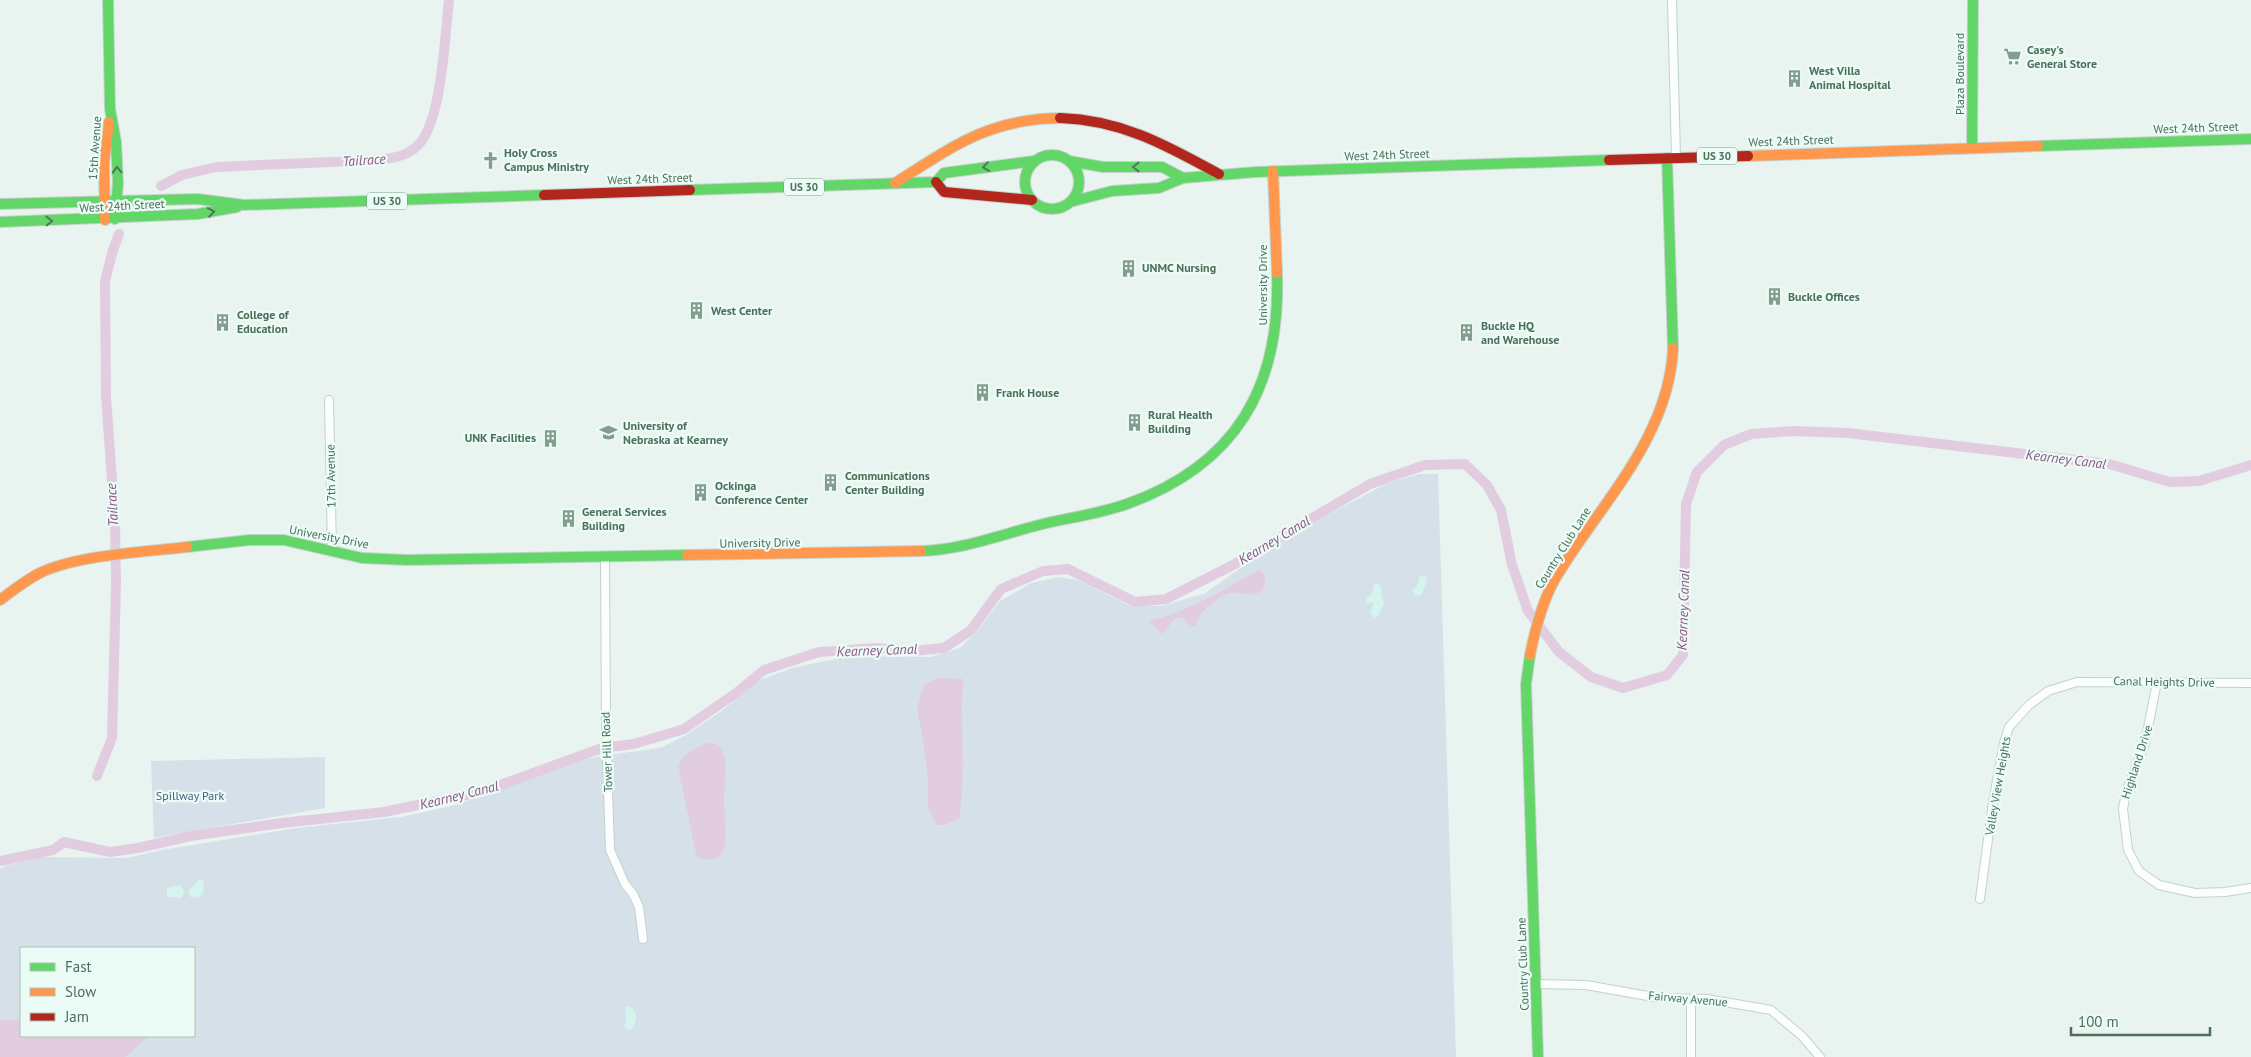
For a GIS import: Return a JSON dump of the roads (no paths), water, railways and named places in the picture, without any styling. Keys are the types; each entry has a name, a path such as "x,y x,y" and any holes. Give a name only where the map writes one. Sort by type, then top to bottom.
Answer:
{"main road":[{"name":"15th Avenue","path":"108,0 110,109 104,163 105,200 110,219"},
{"name":"Plaza Boulevard","path":"1972,148 1973,0"},
{"name":"15th Avenue","path":"110,109 116,142 116,200 110,219"},
{"path":"894,184 964,139 1001,124 1052,117 1085,118 1125,127 1160,142 1219,174"},
{"name":"West 24th Street","path":"1070,202 1112,191 1159,188 1183,178 1274,171 2251,139"},
{"name":"US 30","path":"1034,161 1045,156 1053,156 1102,168 1162,167 1183,178"},
{"name":"Country Club Lane","path":"1538,1057 1526,684 1527,664 1544,605 1555,580 1641,451 1665,400 1674,350 1672,158"},
{"name":"West 24th Street","path":"0,222 198,214 244,205 936,182 944,173 1034,161"},
{"path":"1032,200 1026,190 1025,182 1029,167 1034,161"},
{"path":"1069,161 1078,173 1079,181 1075,196 1070,202"},
{"name":"University Drive","path":"0,600 38,574 85,560 250,540 284,540 362,558 407,560 927,551 972,544 1035,526 1126,504 1168,486 1201,465 1226,443 1244,418 1263,379 1273,344 1278,315 1274,171"},
{"name":"US 30","path":"936,182 944,192 1032,200 1041,207 1058,208 1070,202"},
{"name":"West 24th Street","path":"0,204 198,199 244,205"}],"street":[{"path":"1672,0 1672,158"},
{"name":"17th Avenue","path":"329,400 332,551"},
{"name":"Tower Hill Road","path":"605,557 606,736 610,850 625,884 633,894 639,907 643,939"},
{"name":"Canal Heights Drive","path":"2077,682 2251,683"},
{"name":"Valley View Heights","path":"1980,899 1993,802 2009,727 2030,705 2048,691 2077,682"},
{"name":"Highland Drive","path":"2157,682 2146,743 2126,792 2123,809 2128,850 2138,871 2159,886 2195,893 2225,892 2251,888"},
{"name":"Fairway Avenue","path":"1536,984 1586,985 1659,998 1707,999 1772,1010 1802,1036 1820,1057"},
{"path":"1691,1000 1691,1057"}],"waterway":[{"name":"Tailrace","path":"161,186 182,175 216,167 378,160 395,157 411,151 420,143 427,131 438,96 449,0"},
{"name":"Tailrace","path":"97,776 112,738 116,583 115,523 106,396 105,281 119,234"},
{"name":"Kearney Canal","path":"0,861 53,850 64,842 110,852 138,848 191,836 282,823 384,812 481,792 602,748 634,744 684,729 736,693 764,670 819,652 876,648 913,651 944,648 971,630 1001,589 1043,571 1068,569 1135,602 1166,599 1233,565 1370,484 1425,465 1465,464 1487,485 1501,510 1512,565 1528,611 1559,652 1591,677 1623,688 1667,675 1683,655 1686,504 1697,472 1724,445 1751,434 1793,431 1848,433 2109,464 2170,482 2199,481 2251,465"}],"place":[{"name":"Casey's General Store","path":"2013,57"},
{"name":"West Villa Animal Hospital","path":"1795,78"},
{"name":"Holy Cross Campus Ministry","path":"490,160"},
{"name":"UNMC Nursing","path":"1128,268"},
{"name":"Buckle Offices","path":"1774,297"},
{"name":"West Center","path":"697,311"},
{"name":"College of Education","path":"223,322"},
{"name":"Buckle HQ and Warehouse","path":"1467,333"},
{"name":"Frank House","path":"982,393"},
{"name":"Rural Health Building","path":"1134,422"},
{"name":"University of Nebraska at Kearney","path":"609,433"},
{"name":"UNK Facilities","path":"550,438"},
{"name":"Communications Center Building","path":"831,483"},
{"name":"Ockinga Conference Center","path":"701,493"},
{"name":"General Services Building","path":"568,519"}],"park label":[{"name":"Spillway Park","path":"190,796"}]}
